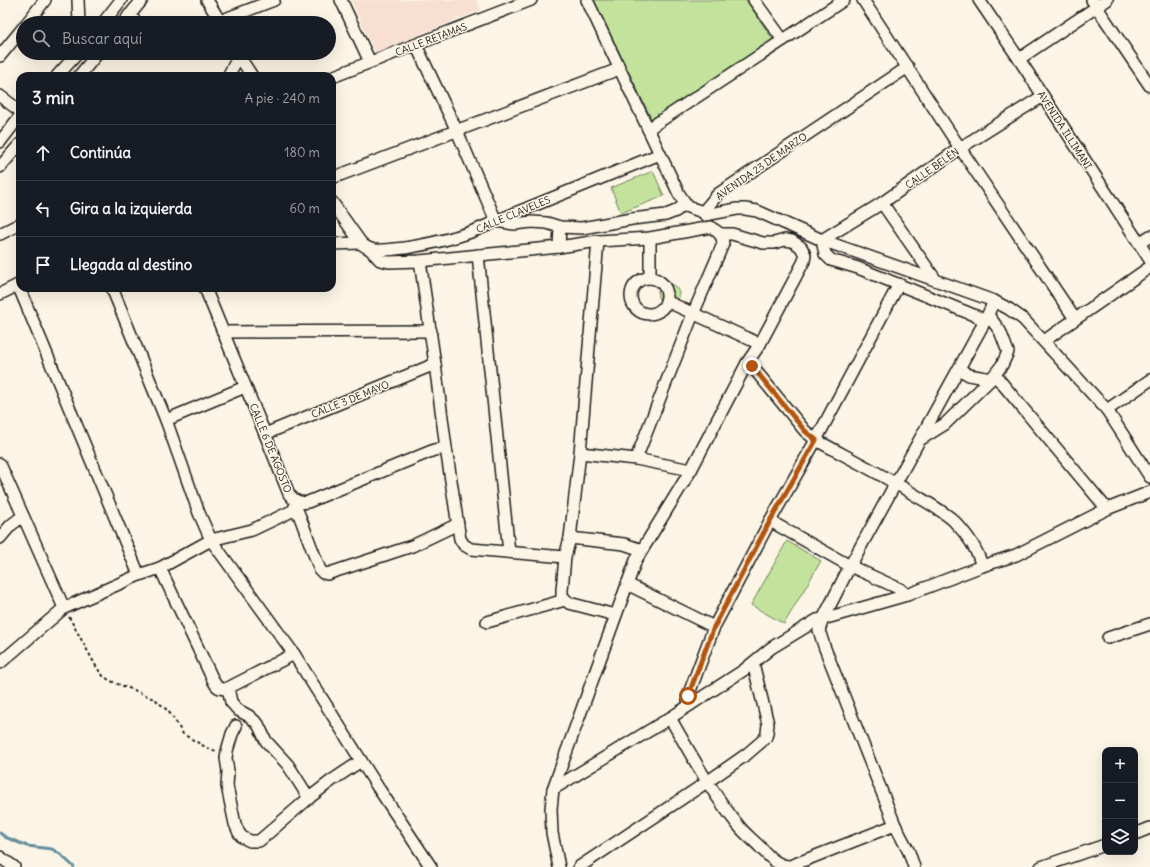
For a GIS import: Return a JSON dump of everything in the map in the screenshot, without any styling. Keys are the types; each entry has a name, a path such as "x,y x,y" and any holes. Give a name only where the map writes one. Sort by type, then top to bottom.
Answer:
{"street":[{"path":"32,16 45,0"},
{"path":"78,0 79,16"},
{"path":"108,16 121,0"},
{"path":"132,16 142,0"},
{"path":"207,0 217,16"},
{"path":"235,16 274,0"},
{"path":"341,0 370,62"},
{"name":"CALLE RETAMAS","path":"336,75 531,0"},
{"path":"586,0 679,194 686,204 704,214 737,209 757,211 822,240 935,279 994,301 1009,309 1023,319 1107,410 1150,477"},
{"path":"754,0 782,40"},
{"path":"648,129 844,0"},
{"path":"862,0 1075,319"},
{"name":"AVENIDA ILLIMANI","path":"979,0 1150,260"},
{"path":"1019,59 1094,3 1106,0"},
{"path":"1094,3 1150,86"},
{"path":"0,56 16,37"},
{"path":"416,45 457,131 496,221 514,224 547,222 560,227 582,228 632,219 666,215 676,211 686,204"},
{"path":"60,72 71,60"},
{"path":"82,60 82,72"},
{"path":"84,72 93,60"},
{"path":"230,72 236,60"},
{"path":"241,60 249,72"},
{"name":"AVENIDA 23 DE MARZO","path":"704,214 718,194 908,67"},
{"path":"336,176 619,69"},
{"path":"0,96 16,108"},
{"name":"CALLE BELÉN","path":"822,240 882,203 960,148 1043,96"},
{"path":"0,142 16,121"},
{"path":"0,167 16,149"},
{"name":"CALLE CLAVELES","path":"336,244 365,246 374,250 387,250 432,243 482,228 660,154"},
{"path":"882,203 935,279"},
{"path":"336,207 365,246 380,260 389,262 420,261 650,238 711,227"},
{"path":"636,459 692,314 723,244 720,234 711,227 704,214"},
{"path":"0,234 16,226"},
{"path":"559,247 560,227"},
{"path":"559,867 552,834 551,809 553,789 636,560 691,470 804,261 805,255 801,247 792,241 785,240 774,243 763,243 732,234 720,234"},
{"path":"1140,243 1150,236"},
{"path":"650,238 650,278"},
{"path":"822,240 825,254 831,260 858,268 976,316 986,318 1000,331 1008,352 1002,365 993,377 945,424 920,439"},
{"path":"598,242 580,453 570,538 565,557 562,596 569,603 616,615"},
{"path":"478,255 509,552"},
{"path":"420,261 436,364 446,448 462,542 467,548 565,557"},
{"path":"1044,341 1150,267"},
{"path":"650,278 655,279 664,286 667,296 664,306 660,310 648,314 637,309 632,298 632,292 634,286 638,282 650,278"},
{"path":"690,705 688,696 714,627 899,284"},
{"path":"0,294 16,286"},
{"path":"22,292 139,575"},
{"path":"114,292 166,420 199,513 212,540 294,654 361,761 431,867"},
{"name":"CALLE 6 DE AGOSTO","path":"207,292 245,387 266,434 289,494 296,505 308,502 434,450 446,448"},
{"path":"666,301 760,344"},
{"path":"914,867 824,646 819,630 850,566 994,301"},
{"path":"223,332 431,331"},
{"name":"CALLE 3 DE MAYO","path":"266,434 436,364"},
{"path":"747,364 755,370 805,431 816,440 896,483 941,511 952,520 974,546 982,566"},
{"path":"958,369 969,375 993,377 1107,509"},
{"path":"1107,410 1150,380"},
{"path":"166,420 245,387"},
{"path":"580,453 636,459 691,470"},
{"path":"0,464 64,608"},
{"path":"553,789 670,718 753,664 771,648 817,620 907,595 982,566 1016,555 1107,509 1150,492"},
{"path":"296,505 320,570 327,574 412,546 458,524"},
{"path":"0,663 64,608 139,575 160,568 212,540 252,530 290,512 296,505"},
{"path":"0,538 11,525 22,516"},
{"path":"770,521 850,566 900,589 907,595"},
{"path":"570,538 624,544 642,550"},
{"path":"160,568 216,685 222,689 228,688 294,654"},
{"path":"627,584 714,627"},
{"path":"487,622 565,600"},
{"path":"1108,638 1150,624"},
{"path":"579,867 707,782 764,739 768,733 768,724 753,664"},
{"path":"228,688 231,702 238,710 249,716 258,724 266,741 288,765 310,798"},
{"path":"670,718 707,782 738,825 768,855 783,866 790,866 896,825"},
{"path":"236,726 227,751 227,786 235,824 239,833 246,839 255,842 260,841 331,781 361,761"},
{"path":"1138,833 1150,828"},
{"path":"1041,867 1102,846"},
{"path":"0,857 14,867"}],"path":[{"path":"64,608 97,668 104,677 162,704 172,716 183,734 216,751 227,751"}],"shaded area":[{"path":"351,0 476,0 481,10 375,53"}],"green space":[{"path":"594,0 746,0 774,41 652,120"},
{"path":"653,171 664,196 621,213 611,188"},
{"path":"666,284 673,285 678,290 679,296 676,303 663,304 660,301 658,293 660,288"},
{"path":"787,541 821,561 784,624 751,605"}],"waterway":[{"path":"0,833 5,837 27,846 52,849 74,867"}],"route":[{"path":"688,696 714,627 770,521 816,440 805,431 752,366"}]}
